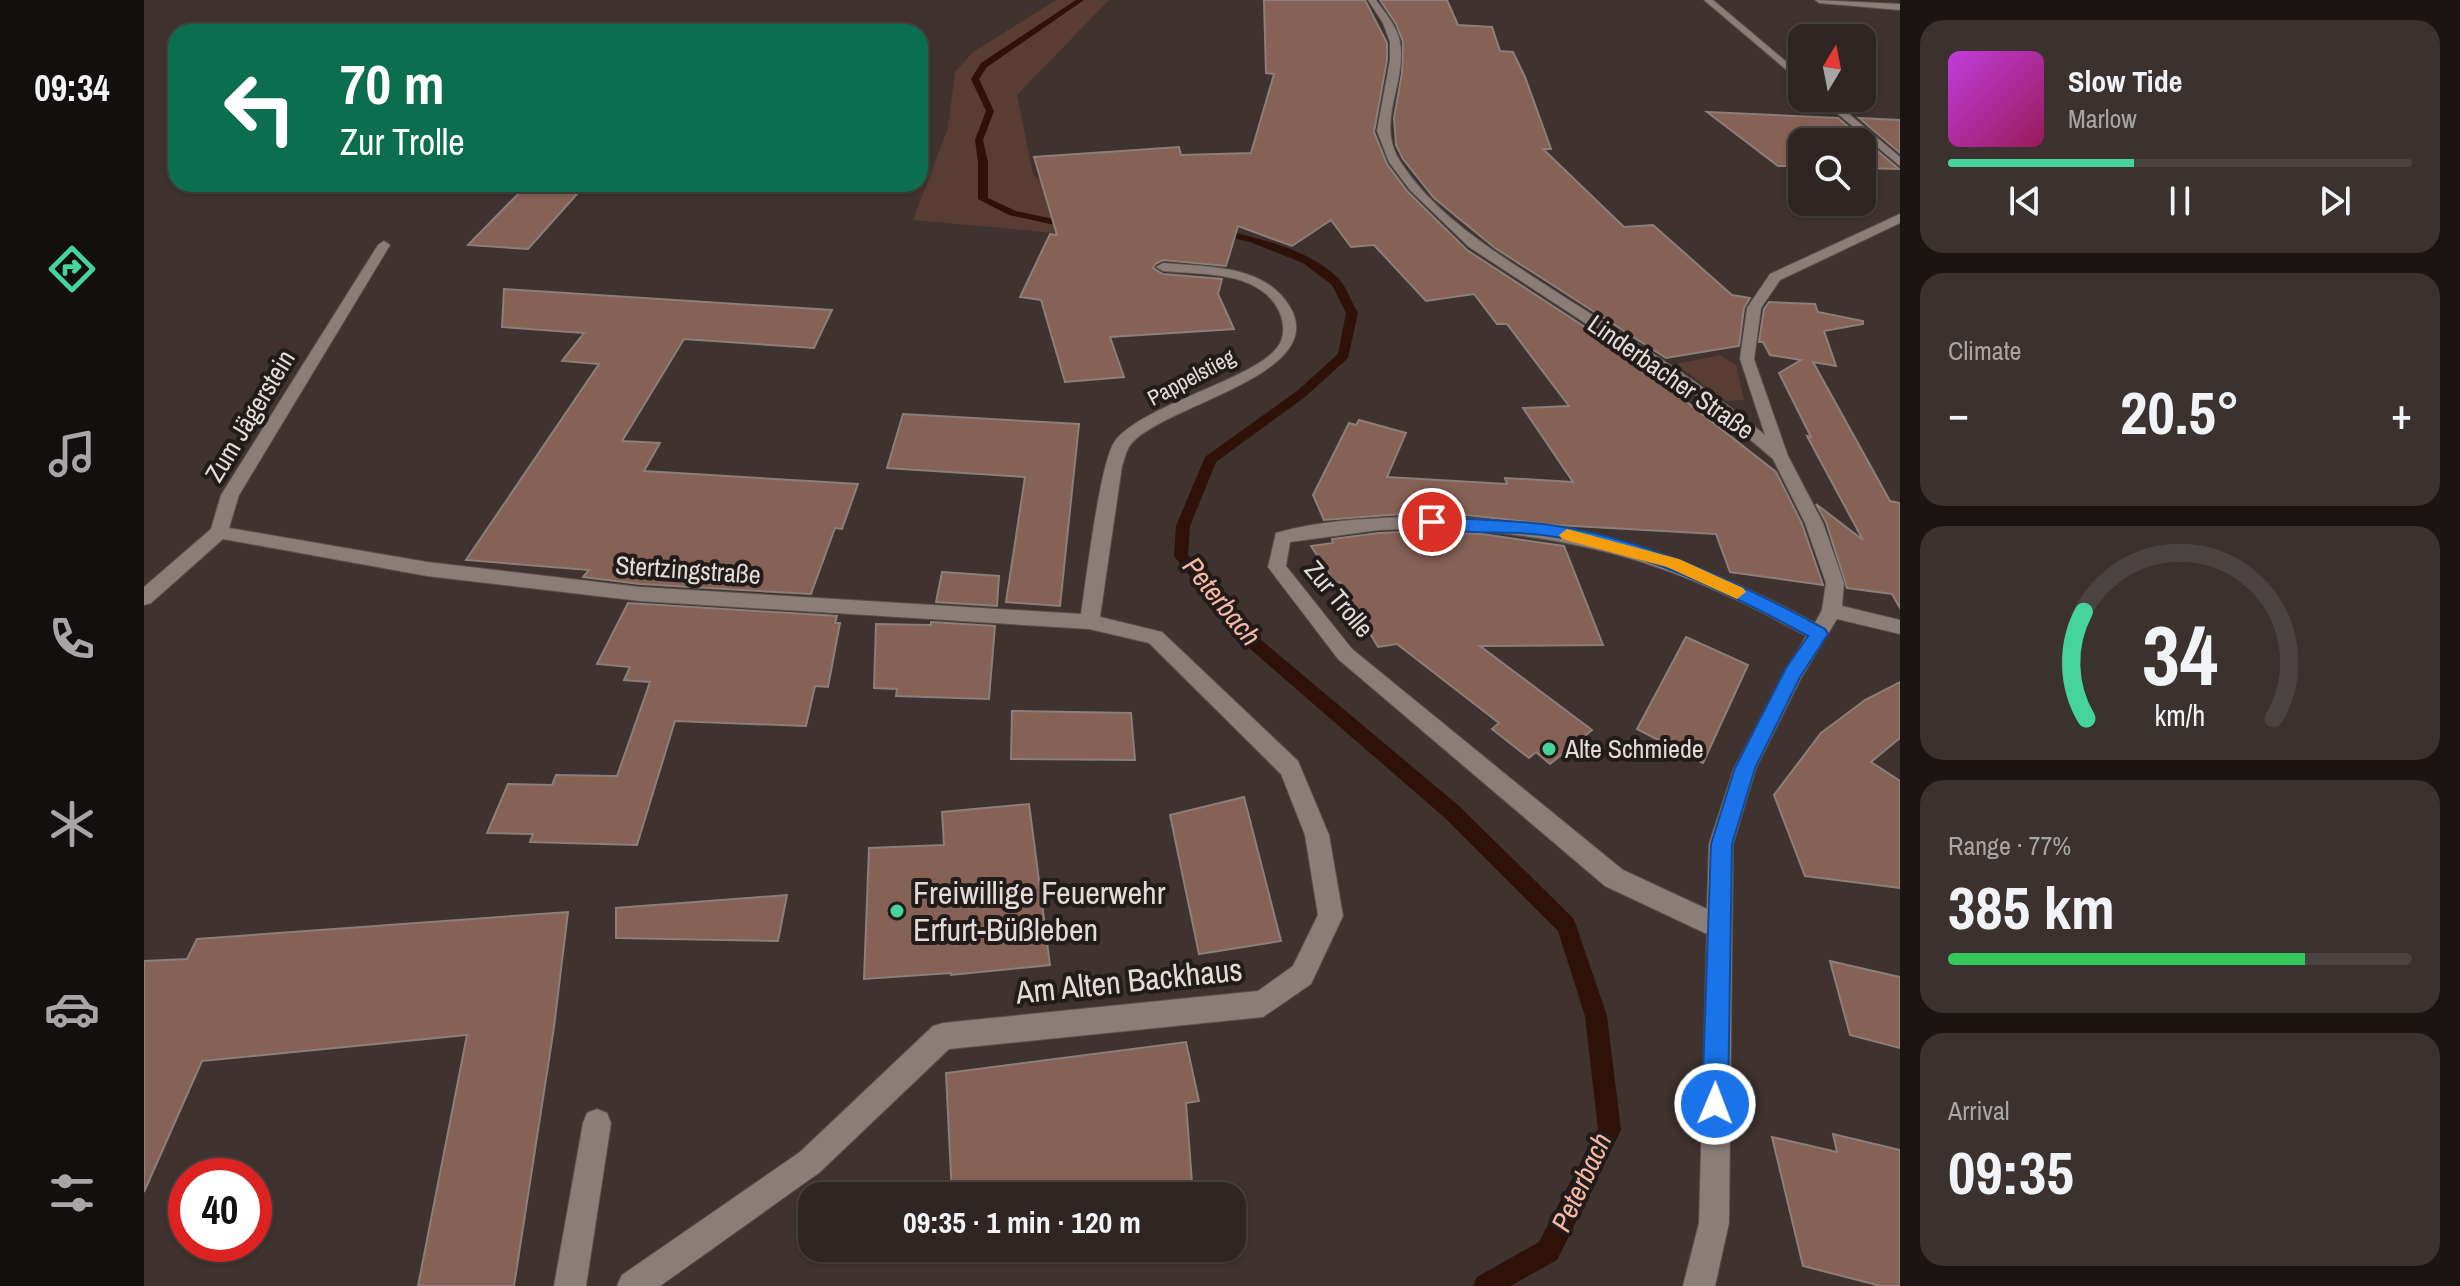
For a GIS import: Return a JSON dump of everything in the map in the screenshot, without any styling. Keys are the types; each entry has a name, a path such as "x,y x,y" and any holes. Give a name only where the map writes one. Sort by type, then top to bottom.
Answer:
{"street":[{"name":"Linderbacher Straße","path":"1372,0 1388,23 1395,42 1395,60 1382,131 1393,160 1414,187 1474,244 1712,399 1780,456 1814,523 1835,583 1832,611"},
{"path":"1708,0 1788,68"},
{"path":"1819,0 1900,7"},
{"path":"1840,112 1900,163"},
{"path":"1780,456 1747,359 1754,308 1775,277 1900,218"},
{"name":"Zum Jägerstein","path":"219,532 230,495 384,245"},
{"name":"Pappelstieg","path":"1089,622 1114,466 1122,443 1143,427 1269,362 1288,346 1291,327 1287,312 1277,296 1261,283 1233,275 1163,267"},
{"name":"Zur Trolle","path":"1717,926 1614,878 1345,654 1277,567 1282,537 1328,528 1410,521 1544,530 1598,541 1673,563 1819,634"},
{"path":"144,598 219,532"},
{"name":"Stertzingstraße","path":"219,532 427,569 640,594 1089,622 1155,637"},
{"path":"1699,1286 1714,1223 1717,926 1721,844 1733,799 1745,768 1793,674 1832,611 1900,627"},
{"name":"Am Alten Backhaus","path":"633,1286 810,1162 943,1036 1263,1004 1302,975 1331,916 1317,835 1290,768 1155,637"},
{"path":"570,1286 597,1123"}],"shaded area":[{"path":"1056,0 1109,0 1017,95 1033,175 1063,195 1186,245 913,220 924,192 928,192 928,181 948,128 955,72 973,52"},
{"path":"1720,355 1736,365 1744,400 1726,401 1676,364"}],"building":[{"path":"1264,0 1365,0 1387,43 1387,60 1374,132 1387,164 1408,192 1467,250 1640,363 1637,363 1776,472 1802,524 1823,585 1730,572 1716,534 1556,525 1458,514 1402,514 1324,520 1313,495 1349,423 1356,425 1359,420 1406,433 1387,477 1507,484 1505,478 1573,482 1523,408 1569,406 1507,324 1497,324 1474,294 1426,301 1374,245 1351,247 1331,220 1292,246 1238,226 1226,266 1163,260 1155,264 1153,268 1163,274 1222,279 1218,294 1234,329 1110,337 1124,377 1065,382 1041,300 1020,297 1050,234 1057,235 1034,157 1179,147 1181,155 1251,153 1274,74 1266,73"},
{"path":"1380,0 1447,0 1458,25 1492,27 1500,51 1513,52 1525,77 1551,149 1543,149 1624,227 1653,225 1732,295 1750,298 1744,308 1739,346 1666,358 1495,248 1434,198 1403,159 1396,145 1394,118 1402,73 1403,42 1396,24"},
{"path":"1707,112 1838,118 1850,128 1788,128 1788,166 1778,166"},
{"path":"1859,118 1900,120 1900,153 1876,133 1876,128 1871,128"},
{"path":"1876,150 1899,169 1876,168"},
{"path":"520,192 579,192 528,249 468,245"},
{"path":"504,289 832,310 814,348 684,339 622,441 660,443 644,471 858,484 842,529 835,528 811,594 640,584 583,577 589,570 466,560 599,364 562,361 584,333 502,327"},
{"path":"1769,302 1815,304 1818,312 1863,321 1863,324 1824,331 1836,366 1813,362 1890,501 1900,503 1900,608 1892,594 1847,588 1826,522 1816,504 1863,540 1807,436 1811,437 1779,373 1801,360 1770,355 1763,342 1759,342 1764,309"},
{"path":"903,414 1079,424 1060,606 1006,602 1025,477 887,468"},
{"path":"1429,531 1482,534 1564,546 1603,645 1480,646 1592,730 1550,764 1536,752 1529,758 1492,729 1499,723 1397,644 1378,647 1340,582 1335,583 1311,546 1333,543 1332,539 1379,533"},
{"path":"942,572 999,576 997,606 936,602"},
{"path":"628,603 837,616 835,623 840,623 828,687 815,686 806,726 675,721 637,845 530,842 533,834 487,833 508,784 552,785 556,775 617,776 650,682 624,680 630,667 597,664"},
{"path":"931,622 995,626 989,699 896,696 897,689 874,688 876,624 931,625"},
{"path":"1686,637 1748,665 1703,763 1637,729"},
{"path":"1900,682 1900,738 1871,762 1900,781 1900,888 1805,876 1774,795 1821,733 1865,700"},
{"path":"1012,711 1131,713 1135,760 1011,759"},
{"path":"1244,797 1281,941 1199,954 1170,815"},
{"path":"1029,804 1050,965 951,975 864,979 869,848 944,845 942,812"},
{"path":"787,895 778,941 616,938 616,908"},
{"path":"568,912 554,1027 514,1286 418,1286 467,1035 202,1061 144,1192 144,961 187,959 197,939"},
{"path":"1830,961 1900,977 1900,1048 1850,1035"},
{"path":"1186,1042 1199,1101 1186,1103 1192,1182 951,1182 946,1073"},
{"path":"1833,1134 1900,1150 1900,1286 1881,1286 1803,1266 1772,1137 1837,1152"}],"waterway":[{"name":"Peterbach","path":"1073,226 1013,213 983,199 983,162 979,140 990,111 975,79 984,65 1081,0"},
{"name":"Peterbach","path":"1215,231 1253,240 1307,261 1336,283 1352,313 1344,355 1301,394 1210,460 1183,526 1181,556 1248,638 1452,812 1566,925 1596,1016 1610,1130 1548,1251 1486,1286"}],"slow traffic":[{"path":"1567,535 1673,563 1737,592"}],"place":[{"name":"Alte Schmiede","path":"1549,749"},
{"name":"Freiwillige Feuerwehr Erfurt-Büßleben","path":"897,911"}],"route":[{"path":"1432,522 1544,530 1598,541 1673,563 1819,634 1793,674 1745,768 1721,844 1715,1104"}]}
